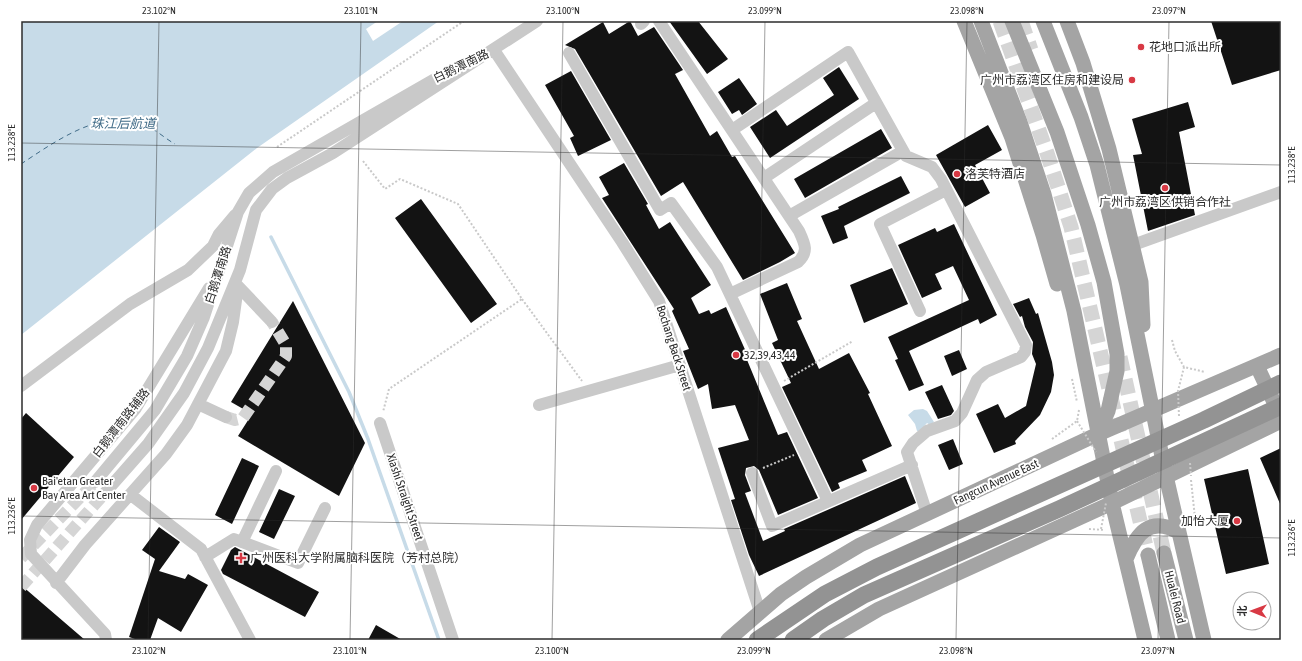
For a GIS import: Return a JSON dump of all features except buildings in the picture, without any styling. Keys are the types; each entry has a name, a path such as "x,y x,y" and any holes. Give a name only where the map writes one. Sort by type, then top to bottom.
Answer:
{"highway":[{"path":"758,640 799,611 856,577 1204,420 1281,383"},
{"path":"793,640 823,619 864,595 1059,509 1281,406"}],"main road":[{"path":"964,21 1010,131 1025,176 1065,313 1091,425 1094,431 1098,434"},
{"path":"981,21 1020,122 1044,194 1074,311 1112,503 1145,640"},
{"path":"1012,21 1057,132 1088,225 1104,282 1117,354 1117,371 1108,412 1098,434"},
{"path":"1043,21 1082,117 1097,165 1127,285 1154,411 1166,476 1184,530 1204,640"},
{"path":"1067,21 1093,93 1133,245 1141,282 1143,360"},
{"name":"Fangcun Avenue East","path":"728,640 760,612 806,577 860,545 1098,434 1281,355"},
{"path":"1257,366 1281,417"},
{"path":"826,640 879,609 1112,503 1281,421"},
{"path":"1126,559 1134,540 1145,529 1153,526 1184,530"},
{"name":"Hualei Road","path":"1164,553 1186,640"},
{"name":"Hualei Road","path":"1148,555 1168,640"}],"street":[{"path":"494,50 537,21"},
{"path":"659,21 789,216 799,232 806,248 804,257 798,262 730,294"},
{"name":"白鹅潭南路","path":"95,482 154,410 187,356 204,317 240,208 249,193 273,172 431,80 494,50"},
{"name":"白鹅潭南路","path":"104,494 148,444 184,393 208,348 240,270 256,210 272,189 287,178 333,153 494,50"},
{"name":"Bochang Back Street","path":"494,50 622,242 659,301 760,612"},
{"path":"732,130 848,52 906,156 932,167 946,190 1026,345 1021,357 986,372 977,380 962,413 955,421 927,432 913,443 907,452 927,514"},
{"path":"569,53 660,210 671,203 717,267 828,501"},
{"path":"764,178 876,103"},
{"path":"789,216 903,151"},
{"path":"920,311 880,224 946,190"},
{"path":"1133,245 1281,192"},
{"path":"21,386 130,304 188,270 212,246 219,234 240,208"},
{"name":"白鹅潭南路辅路","path":"106,640 105,634 56,583 32,554 30,540 37,525 136,408 222,265"},
{"path":"56,583 85,545 131,495 187,425 226,350 233,322 240,270"},
{"path":"238,286 272,322"},
{"path":"539,405 680,365"},
{"path":"198,404 226,417"},
{"name":"Xiashi Straight Street","path":"380,424 453,640"},
{"path":"752,473 772,526 912,465"},
{"path":"242,542 276,471"},
{"path":"131,495 201,549 250,640"},
{"path":"206,557 234,539 298,563 325,508"}],"path":[{"path":"277,146 464,21"},
{"path":"363,161 384,189 400,179 458,204 522,300 589,390"},
{"path":"380,424 389,389 522,300"},
{"path":"1172,340 1174,351 1184,367 1196,371 1212,373"},
{"path":"774,386 853,341"},
{"path":"1048,442 1065,432 1077,421 1079,411 1072,379"},
{"path":"752,473 804,450"},
{"path":"1184,530 1195,518 1191,476"},
{"path":"1083,531 1096,529 1108,532"}],"water":[{"name":"珠江后航道","path":"21,21 439,21 257,148 21,335"},
{"path":"923,409 927,411 934,422 930,425 927,423 920,431 917,431 915,424 908,415 914,410"}],"pier":[{"path":"378,21 403,21 373,41 366,29"}],"waterway":[{"path":"271,237 349,392 368,439 439,640"}],"ferry route":[{"path":"21,164 62,138 78,130 110,120 126,120 141,123 150,127 175,144"}],"tunnel":[{"path":"1000,21 1047,153 1071,227 1148,555"},
{"path":"1021,21 1031,50"},
{"path":"226,417 235,420 243,418 286,356 286,345 272,322"},
{"path":"1120,357 1164,553"},
{"path":"21,558 95,482"},
{"path":"21,587 104,494"}],"place":[{"name":"花地口派出所","path":"1141,47"},
{"name":"广州市荔湾区住房和建设局","path":"1132,80"},
{"name":"洛芙特酒店","path":"957,174"},
{"name":"广州市荔湾区供销合作社","path":"1165,188"},
{"name":"32,39,43,44","path":"736,355"},
{"name":"Bai'etan Greater Bay Area Art Center","path":"34,488"},
{"name":"加怡大厦","path":"1237,521"},
{"name":"广州医科大学附属脑科医院（芳村总院）","path":"241,558"}]}
